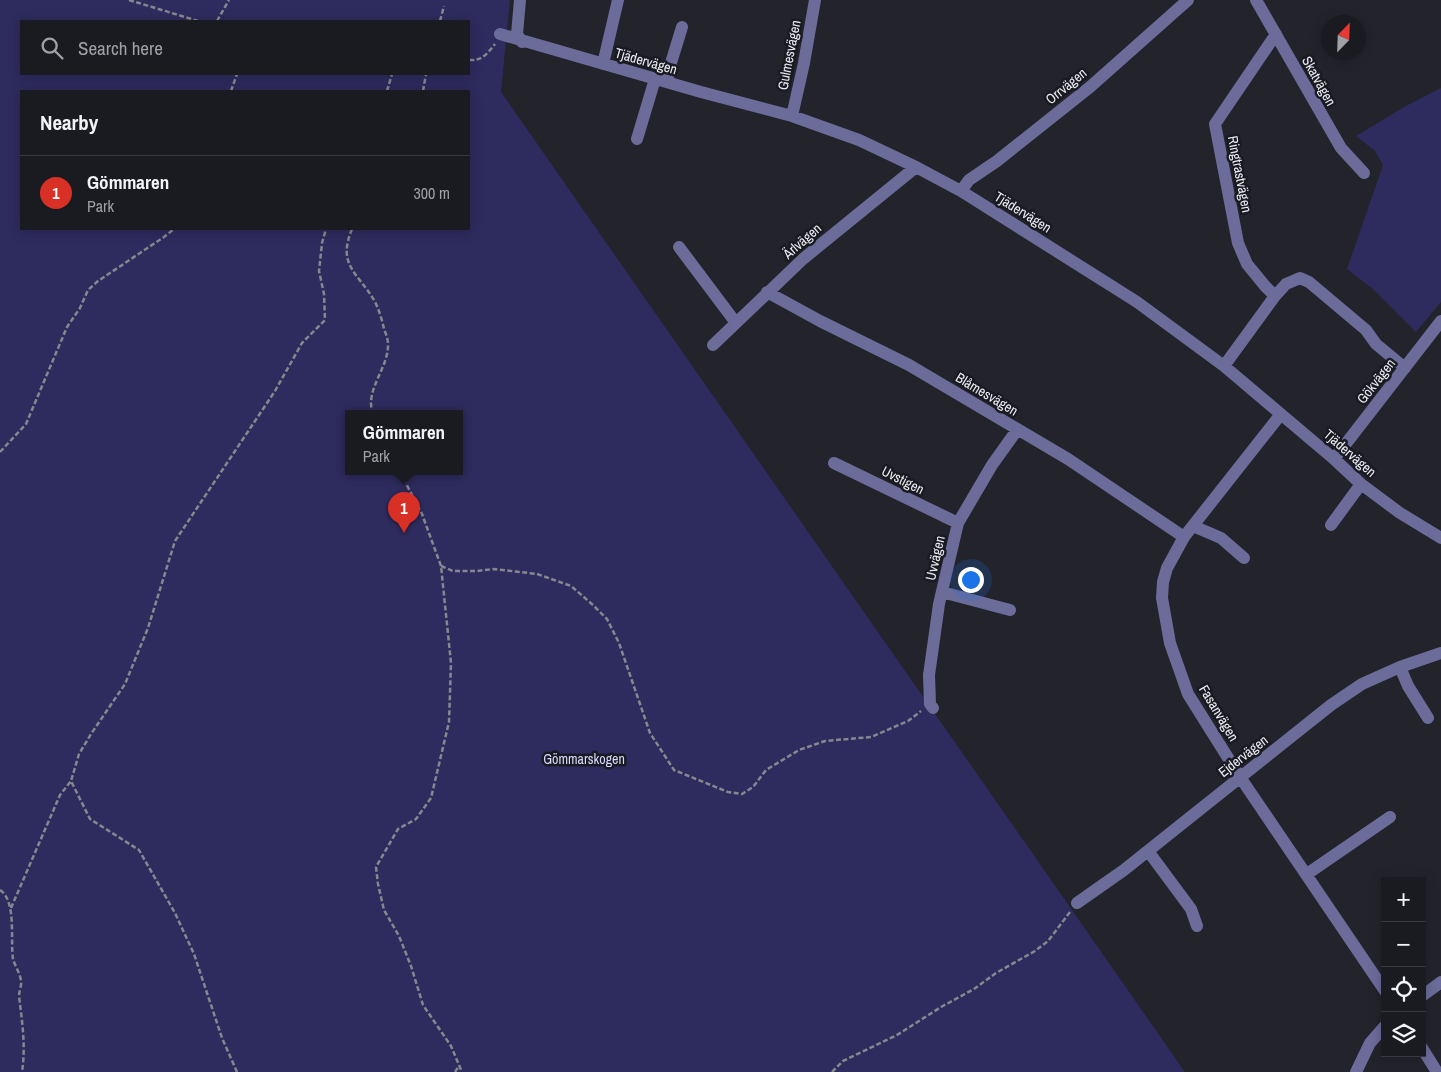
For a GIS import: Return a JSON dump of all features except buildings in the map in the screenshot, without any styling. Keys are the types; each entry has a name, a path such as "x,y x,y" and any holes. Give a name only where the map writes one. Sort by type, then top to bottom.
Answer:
{"street":[{"path":"520,0 517,34 522,42"},
{"path":"603,64 618,0"},
{"name":"Gulmesvägen","path":"792,116 815,0"},
{"name":"Orrvägen","path":"961,191 969,180 997,161 1090,87 1188,0"},
{"name":"Skatvägen","path":"1256,0 1341,148 1364,173"},
{"path":"637,139 661,81 671,63 682,27"},
{"name":"Tjädervägen","path":"500,34 522,42 792,116 859,140 961,191 1137,302 1224,366 1361,484 1400,513 1441,538"},
{"name":"Ringtrastvägen","path":"1275,296 1264,286 1247,264 1238,243 1215,124 1276,34"},
{"name":"Ärlvägen","path":"713,345 810,253 916,167"},
{"path":"679,247 736,323"},
{"path":"1224,366 1275,296 1286,284 1300,278 1309,282 1366,330 1376,344 1405,368"},
{"name":"Blåmesvägen","path":"768,292 820,321 909,365 1110,486 1184,536"},
{"name":"Gökvägen","path":"1334,459 1441,321"},
{"name":"Fasanvägen","path":"1281,414 1184,536 1163,582 1162,598 1170,643 1188,694 1240,777 1381,985"},
{"name":"Uvvägen","path":"932,706 929,675 942,592 958,523 992,465 1017,430"},
{"name":"Uvstigen","path":"834,464 958,523"},
{"path":"1331,525 1361,484"},
{"path":"1193,526 1221,538 1244,558"},
{"path":"942,592 1010,610"},
{"name":"Ejdervägen","path":"1077,903 1148,851 1331,705 1362,684 1441,653"},
{"path":"1400,668 1408,686 1428,718"},
{"path":"1307,874 1390,817"},
{"path":"1148,851 1191,909 1197,926"},
{"path":"1426,993 1441,982"},
{"path":"1356,1072 1370,1043 1381,1031"},
{"path":"1426,1054 1438,1072"}],"path":[{"path":"129,0 195,20"},
{"path":"218,20 229,0"},
{"path":"440,20 444,6"},
{"path":"470,60 478,60 484,57 498,41 500,34"},
{"path":"231,90 237,75"},
{"path":"386,90 392,75"},
{"path":"423,90 426,75"},
{"path":"0,452 26,424 67,328 80,308 88,290 98,281 173,230"},
{"path":"11,909 60,795 71,781 79,754 125,684 148,628 175,541 275,392 302,342 325,320 324,294 319,272 322,243 326,230"},
{"path":"352,230 347,242 346,255 349,266 375,301 388,345 384,363 373,390 372,410"},
{"path":"402,475 422,514 441,566 451,663 449,722 430,798 416,819 398,829 376,867 384,910 402,943 422,1004 450,1046 462,1072"},
{"path":"441,566 452,571 494,569 537,574 570,586 593,605 606,619 619,643 650,733 674,770 728,792 742,794 753,787 766,770 799,750 825,741 871,737 908,721 932,706"},
{"path":"71,781 90,819 140,850 175,913 194,954 222,1038 237,1072"},
{"path":"0,890 3,892 11,909 13,959 21,981 19,993 24,1029 22,1072"},
{"path":"832,1072 843,1061 897,1035 1034,951 1048,941 1077,903"},
{"path":"454,1072 459,1066"}],"green space":[{"name":"Gömmarskogen","path":"0,0 510,0 501,92 1185,1072 0,1072"},
{"path":"1441,88 1441,302 1416,332 1373,289 1347,269 1383,165 1375,151 1356,136 1404,107"}],"place":[{"name":"Gömmaren","path":"404,533"}]}
